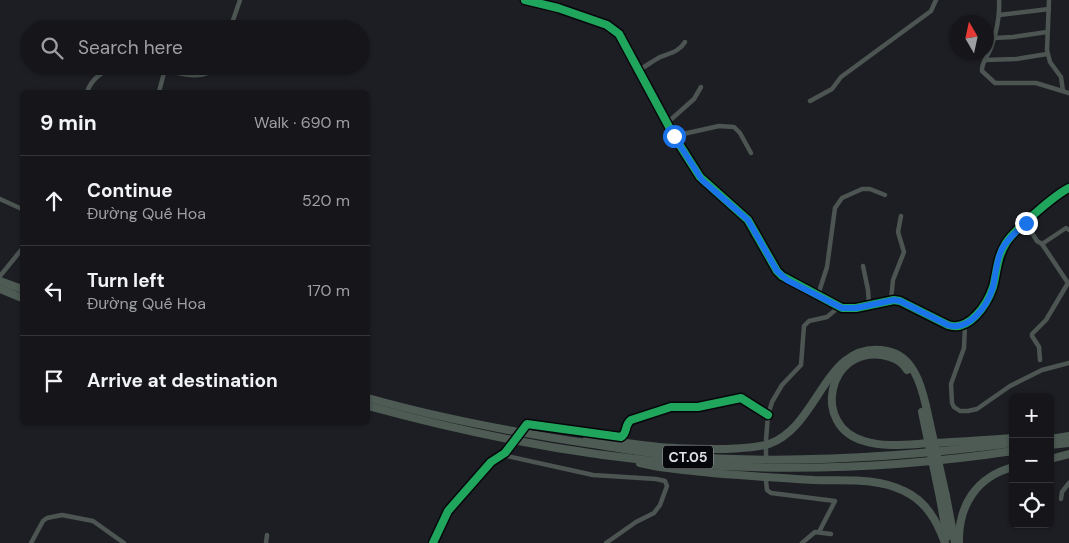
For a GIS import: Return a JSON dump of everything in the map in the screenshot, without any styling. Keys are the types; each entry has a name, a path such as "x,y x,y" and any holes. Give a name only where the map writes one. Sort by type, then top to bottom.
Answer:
{"highway":[{"path":"0,280 20,288"},
{"path":"0,289 20,297"},
{"path":"554,438 602,440 684,449 743,448 767,444 784,435 800,421 834,371 843,362 856,353 866,350 888,351 901,355 906,359 918,378 943,497 955,543"},
{"path":"924,407 905,366 898,360 882,355 868,355 846,365 834,384 832,394 834,415 840,426 848,433 864,441 884,445 901,445 1009,438"},
{"name":"CT.05","path":"370,399 399,407 498,428 687,457 780,460 878,457 1009,443"},
{"name":"CT.05","path":"370,406 506,438 607,454 688,464 829,468 1009,452"},
{"path":"1054,437 1069,435"},
{"path":"1054,445 1069,443"},
{"path":"607,454 646,464 677,469 774,478 869,481 890,484 905,491 924,505 938,525 947,543"},
{"path":"1054,457 1069,454"},
{"path":"959,543 960,521 971,496 990,477 1009,469"},
{"path":"943,497 947,543"}],"street":[{"path":"233,20 240,0"},
{"path":"525,0 558,8 607,25 619,34 666,123 702,180 748,220 777,271 787,280 840,306 849,309 891,300 900,301 952,327 965,325 970,322 989,296 993,287 999,259 1007,242 1057,195 1069,188"},
{"path":"810,101 832,88 841,77 931,10 936,0"},
{"path":"999,0 999,15 994,38 1047,32"},
{"path":"1049,0 1047,54 1051,64 1061,77 1063,91"},
{"path":"999,15 1049,9"},
{"path":"639,70 659,58 672,54 685,42"},
{"path":"994,60 1016,59 1047,54"},
{"path":"985,60 982,71 995,84 1036,82 1069,93"},
{"path":"88,90 99,75"},
{"path":"160,90 163,75"},
{"path":"666,123 694,99 701,87"},
{"path":"674,136 719,126 734,127 740,133 751,153"},
{"path":"818,296 827,267 835,208 842,198 862,189 885,195"},
{"path":"0,199 20,208"},
{"path":"891,300 893,280 904,252 898,232 901,216"},
{"path":"1026,223 1068,283 1046,320 1032,334 1040,350 1040,360"},
{"path":"1042,244 1066,228 1069,230"},
{"path":"0,276 20,251"},
{"path":"863,266 869,305"},
{"path":"766,440 768,415 776,393 801,365 804,326 809,321 829,315 840,306"},
{"path":"965,325 964,348 950,384 952,403 960,411 977,409 1010,386 1042,370 1069,363"},
{"path":"521,433 527,424 621,437 625,434 626,425 631,420 671,407 698,407 740,398 768,415"},
{"path":"766,447 766,455"},
{"path":"433,543 448,511 491,462 508,449"},
{"path":"502,455 593,475 665,481 667,486 662,501 654,513 636,522 606,543"},
{"path":"766,481 767,490 771,494 834,502 819,532"},
{"path":"1061,499 1062,492 1069,484"},
{"path":"31,543 43,521 53,516 62,515 94,521 124,543"},
{"path":"802,543 813,532 831,534"},
{"path":"266,543 267,535"}],"cycle path":[{"path":"525,0 558,8 607,25 619,34 674,136 700,177 748,220 777,271 782,276 842,308 856,308 894,300 900,301 948,325 963,325 970,321 986,302 993,287 1001,254 1010,237 1045,205 1069,188"},
{"path":"433,543 448,511 491,462 505,453 527,424 621,437 631,420 671,407 698,407 741,398 768,415"}],"route":[{"path":"674,136 702,180 748,220 777,271 787,280 842,308 856,308 894,300 900,301 952,327 965,325 970,322 989,296 1002,250 1013,235 1026,223"}]}
